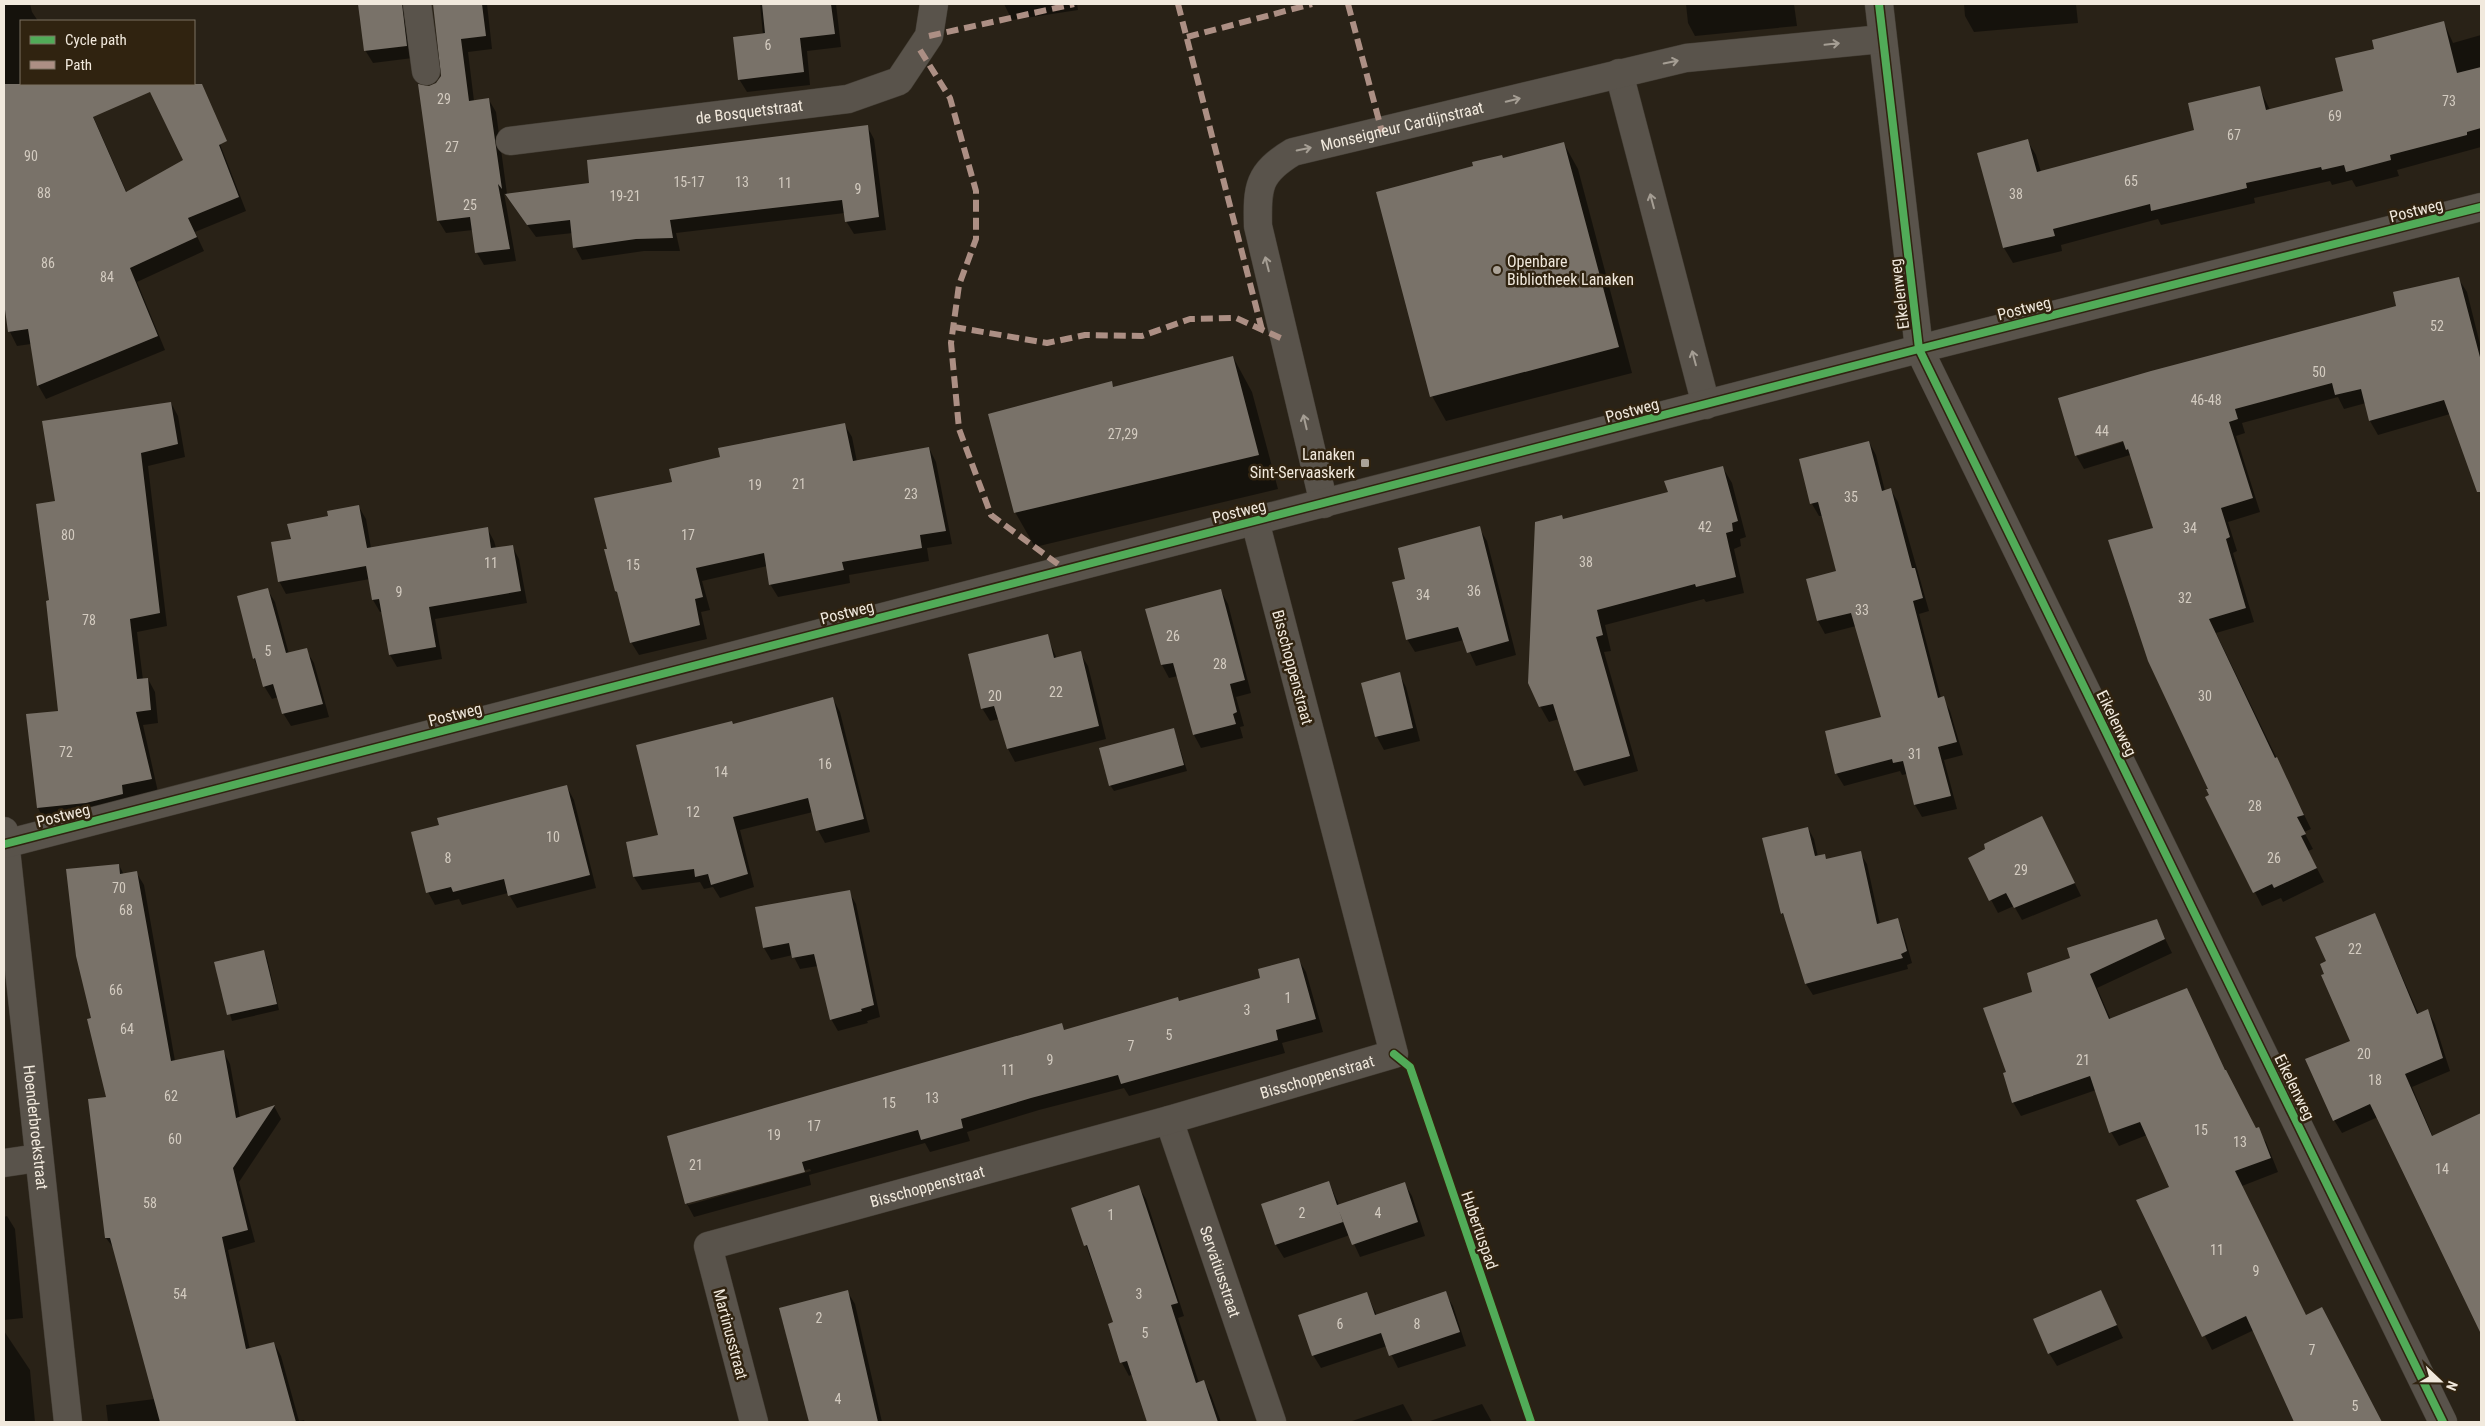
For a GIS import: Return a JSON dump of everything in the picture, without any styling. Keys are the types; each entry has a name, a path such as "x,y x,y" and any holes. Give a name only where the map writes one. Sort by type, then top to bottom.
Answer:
{"street":[{"path":"417,4 426,72"},
{"name":"de Bosquetstraat","path":"510,141 848,99 899,81 930,36 934,4"},
{"name":"Eikelenweg","path":"1879,4 1919,349 2443,1422"},
{"name":"Monseigneur Cardijnstraat","path":"1324,504 1258,226 1257,198 1264,175 1274,163 1293,152 1686,58 1882,39"},
{"path":"1619,73 1706,405"},
{"name":"Postweg","path":"4,837 1324,504 1919,349 2481,207"},
{"name":"Bisschoppenstraat","path":"708,1246 1170,1120 1394,1054 1255,521"},
{"name":"Hoenderbroekstraat","path":"4,837 68,1422"},
{"name":"Servatiusstraat","path":"1170,1120 1272,1422"},
{"path":"4,1163 38,1158"},
{"name":"Martinusstraat","path":"708,1246 754,1422"}],"building":[{"path":"358,4 402,4 407,46 364,51"},
{"path":"433,4 482,4 486,36 461,39 469,101 489,98 502,189 498,184 510,249 475,253 470,217 437,221 418,84 429,86 436,83 441,76"},
{"path":"762,4 831,4 835,34 800,38 804,72 738,80 733,37 765,33"},
{"path":"2444,21 2457,73 2481,67 2481,128 2467,132 2467,135 2390,155 2391,160 2346,172 2344,165 2322,170 2321,167 2246,183 2247,188 2151,211 2150,204 2053,229 2055,236 2003,248 1977,153 2028,139 2037,172 2194,130 2188,103 2260,86 2266,110 2343,91 2335,58 2374,49 2372,40"},
{"path":"4,84 202,84 227,141 219,145 239,197 188,218 197,237 130,268 158,336 37,386 28,329 8,332 4,302","holes":["150,92 183,160 126,192 93,117"]},
{"path":"868,125 879,217 845,222 842,200 670,220 673,238 636,239 573,248 570,220 527,225 505,194 589,183 587,160"},
{"name":"Openbare Bibliotheek Lanaken","path":"1564,142 1619,347 1430,397 1376,192 1473,166 1472,162 1502,155 1503,158"},
{"path":"2459,277 2481,361 2481,492 2477,492 2444,400 2369,421 2361,389 2335,395 2332,383 2235,409 2238,419 2229,422 2253,498 2221,508 2230,537 2226,539 2246,608 2209,619 2304,815 2297,817 2306,834 2301,836 2317,868 2274,888 2272,884 2253,893 2205,797 2209,795 2206,789 2208,789 2148,661 2108,540 2153,528 2128,449 2126,450 2123,441 2075,456 2058,398 2151,371 2396,306 2393,292"},
{"path":"1233,356 1259,455 1014,513 988,414 1112,381 1113,387"},
{"path":"171,402 178,444 141,453 160,613 130,619 137,679 148,678 151,710 136,712 152,779 122,785 123,794 86,803 37,808 26,714 58,711 46,601 49,600 36,504 55,501 42,421"},
{"path":"845,423 853,461 929,447 946,531 920,535 922,548 842,562 844,570 769,585 764,553 696,568 703,597 695,599 700,625 630,643 604,549 607,549 594,498 672,482 669,469 720,457 718,448"},
{"path":"1869,441 1882,491 1891,488 1912,568 1915,568 1923,598 1913,601 1938,698 1944,696 1957,742 1938,747 1951,796 1914,805 1903,761 1893,763 1892,759 1835,774 1825,731 1881,717 1851,613 1817,621 1806,579 1836,571 1818,502 1810,504 1799,459"},
{"path":"1723,466 1738,521 1732,523 1733,531 1726,533 1736,577 1696,587 1695,584 1597,610 1603,635 1596,637 1630,756 1574,771 1553,704 1539,707 1528,683 1535,522 1562,515 1563,519 1668,492 1664,481"},
{"path":"359,505 367,548 488,527 491,548 513,545 521,591 429,607 436,647 389,655 379,599 372,600 366,566 278,582 271,542 291,539 287,524 328,516 327,511"},
{"path":"1480,526 1509,641 1467,653 1458,627 1406,640 1392,582 1405,579 1398,548"},
{"path":"268,588 286,653 307,648 323,704 282,714 273,684 263,687 255,658 253,659 237,596"},
{"path":"1221,589 1245,680 1230,684 1237,712 1233,714 1236,724 1193,735 1173,663 1161,665 1145,609"},
{"path":"1048,634 1054,658 1081,651 1099,726 1007,749 994,706 981,709 968,654"},
{"path":"1400,672 1413,728 1375,737 1361,683"},
{"path":"833,697 864,819 816,831 808,798 733,817 748,874 711,885 708,874 695,877 694,869 633,877 626,842 658,835 636,745 732,721 733,724"},
{"path":"1174,728 1184,765 1109,786 1099,748"},
{"path":"567,785 590,875 508,896 504,879 453,892 451,887 426,893 411,832 439,825 437,818"},
{"path":"2042,816 2075,883 2014,908 2006,893 1989,901 1968,858 1985,849 1984,844"},
{"path":"1808,827 1815,856 1825,854 1826,859 1861,851 1877,924 1898,918 1907,951 1901,954 1903,958 1805,984 1783,913 1781,914 1762,838"},
{"path":"119,864 120,874 137,871 171,1061 224,1050 236,1118 275,1105 233,1168 248,1230 222,1237 246,1349 274,1342 296,1422 160,1422 110,1238 105,1238 88,1099 106,1097 87,1019 91,1018 76,956 66,869"},
{"path":"850,890 874,1005 861,1009 862,1011 830,1020 814,954 792,958 789,943 763,948 755,907"},
{"path":"2375,913 2417,1014 2428,1009 2443,1058 2405,1074 2432,1136 2481,1113 2481,1334 2370,1104 2333,1121 2305,1059 2350,1041 2321,975 2324,974 2320,964 2326,961 2315,937"},
{"path":"2157,919 2165,939 2090,974 2109,1019 2187,988 2225,1070 2256,1128 2259,1127 2271,1158 2235,1171 2306,1315 2322,1307 2382,1422 2294,1422 2246,1316 2202,1337 2136,1200 2169,1187 2140,1122 2109,1133 2090,1076 2012,1103 2003,1073 2006,1072 1983,1008 2032,992 2027,973 2070,958 2067,948"},
{"path":"264,950 277,1004 227,1015 214,962"},
{"path":"1299,958 1316,1019 1276,1030 1278,1040 1121,1084 1118,1075 1031,1098 961,1119 963,1128 921,1140 918,1130 802,1162 805,1172 685,1204 667,1136 1062,1023 1064,1030 1178,997 1179,1001 1260,978 1258,969"},
{"path":"1329,1181 1337,1205 1405,1182 1418,1222 1352,1245 1339,1211 1343,1222 1275,1245 1261,1204"},
{"path":"1139,1185 1178,1303 1171,1305 1196,1383 1204,1380 1218,1422 1147,1422 1127,1361 1120,1363 1108,1324 1113,1322 1087,1245 1084,1246 1071,1208"},
{"path":"848,1290 878,1422 809,1422 779,1308"},
{"path":"2101,1290 2117,1325 2048,1354 2033,1319"},
{"path":"1446,1291 1460,1332 1389,1356 1381,1333 1312,1356 1298,1315 1367,1292 1375,1315"}],"marked path":[{"path":"929,36 1074,4"},
{"path":"1178,4 1262,330"},
{"path":"1187,37 1312,4"},
{"path":"1348,4 1382,132"},
{"path":"920,50 950,98 976,191 976,239 959,285 951,343 959,429 991,515 1066,570"},
{"path":"954,327 1047,343 1085,335 1142,336 1190,319 1236,318 1285,340"}],"cycle path":[{"path":"1879,4 1919,349 2443,1422"},
{"path":"5,844 1919,349 2481,207"},
{"name":"Hubertuspad","path":"1394,1054 1410,1067 1531,1422"}],"place":[{"name":"Openbare Bibliotheek Lanaken","path":"1497,270"},
{"name":"Lanaken Sint-Servaaskerk","path":"1365,463"}]}
